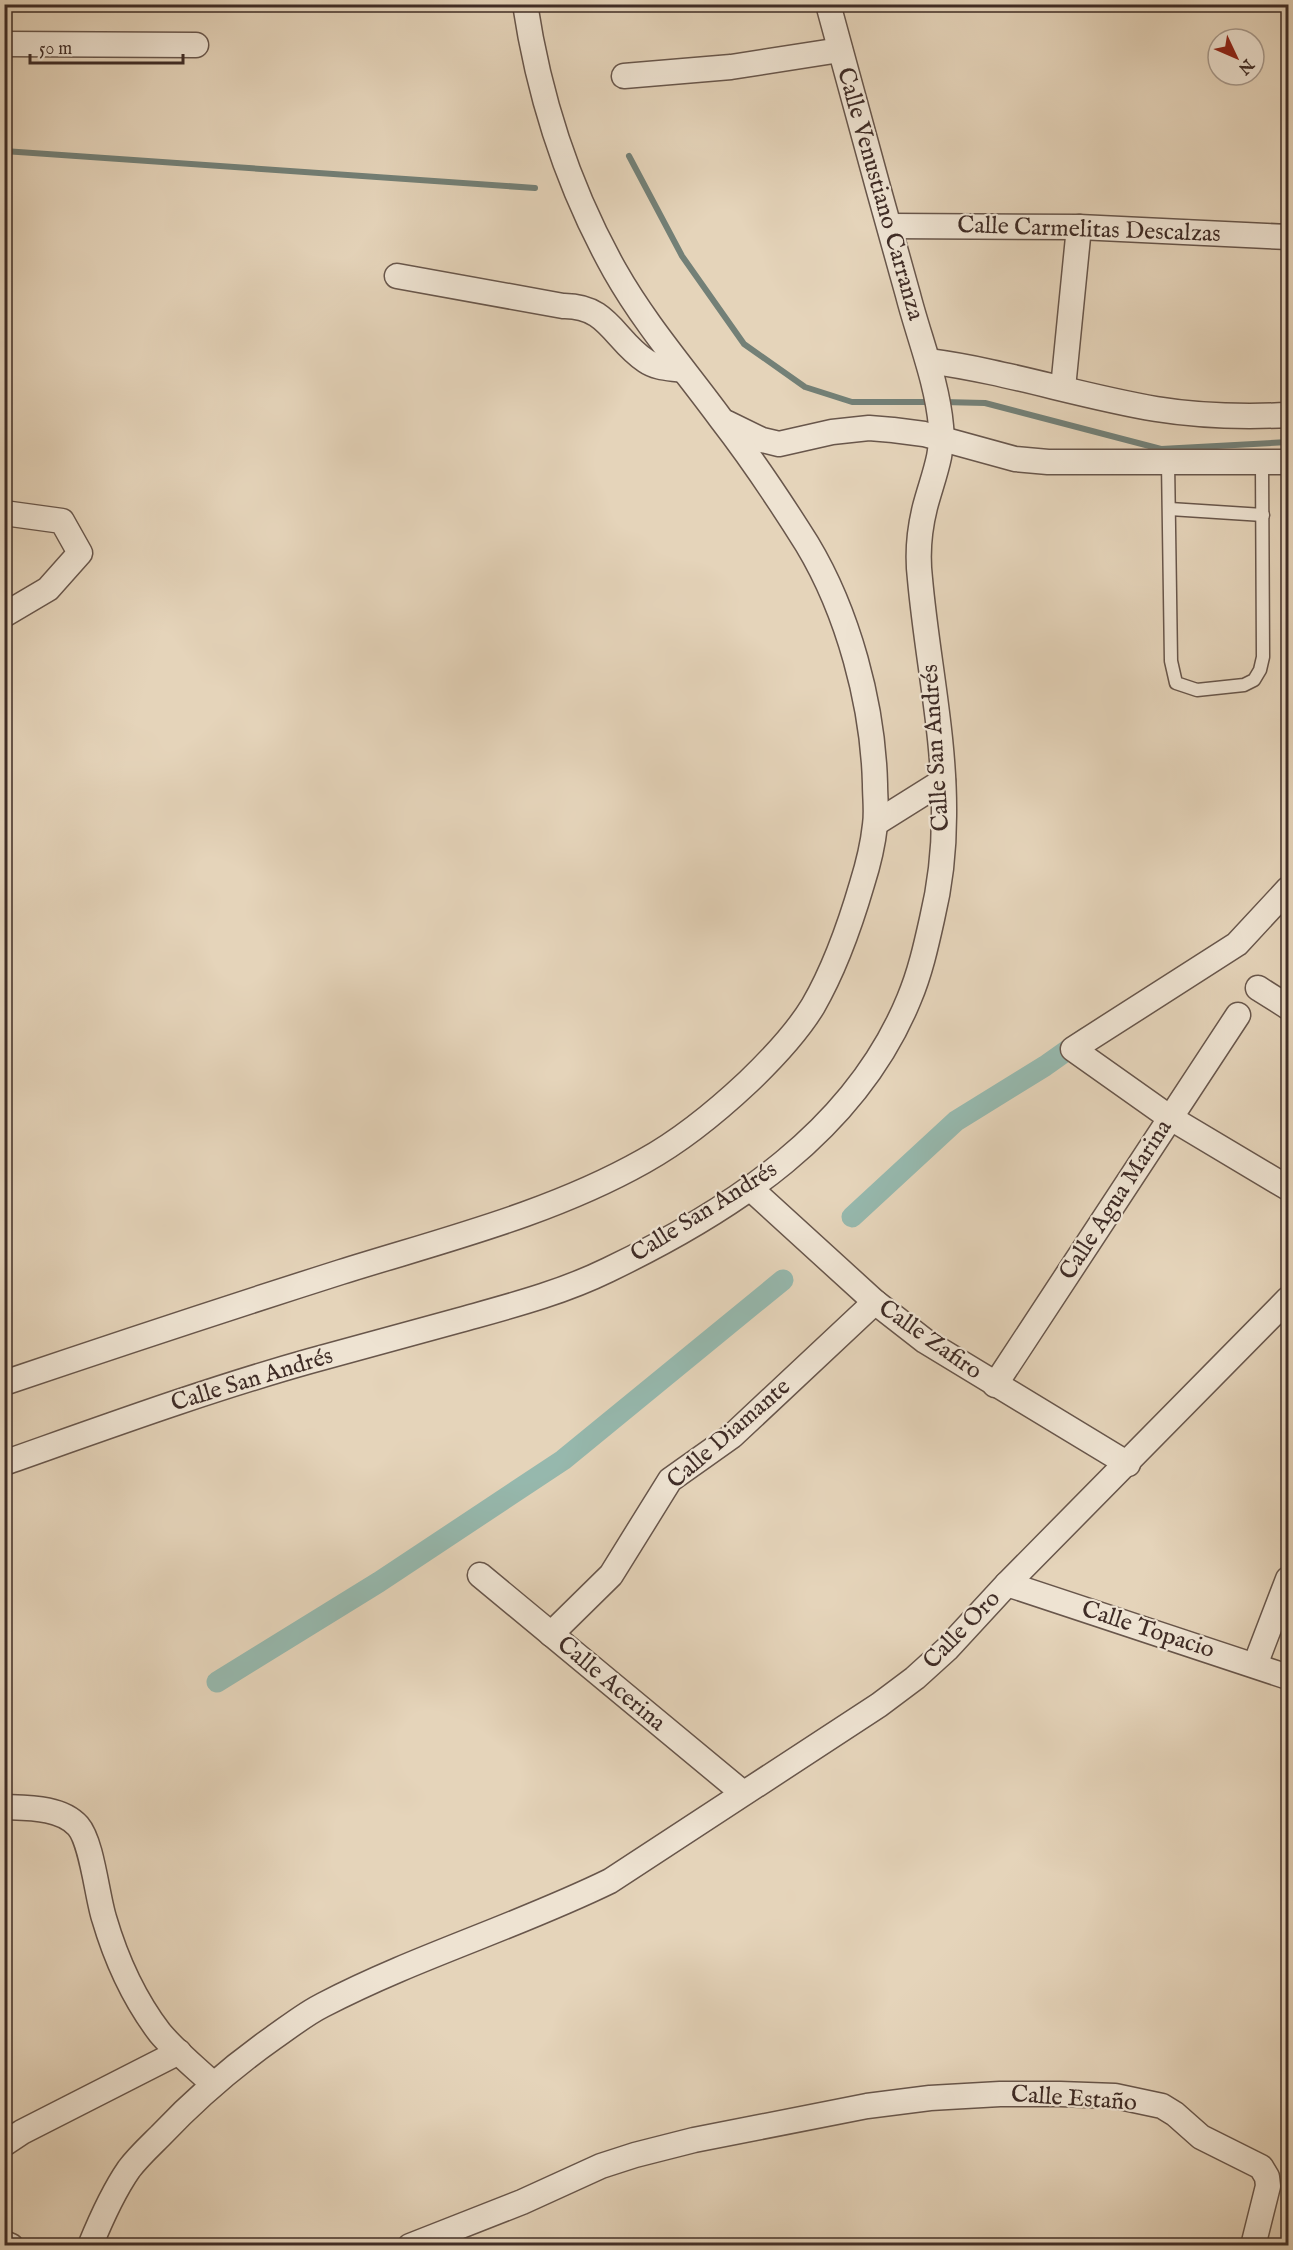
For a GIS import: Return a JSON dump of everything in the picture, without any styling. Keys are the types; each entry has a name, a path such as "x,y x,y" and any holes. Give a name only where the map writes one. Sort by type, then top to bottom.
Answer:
{"street":[{"path":"4,1383 243,1303 489,1226 562,1200 647,1159 691,1131 775,1056 812,1007 852,919 867,868 876,823 874,765 865,704 840,610 808,546 765,480 722,420 682,370 615,270 580,199 556,136 539,79 525,4"},
{"name":"Calle Venustiano Carranza","path":"828,4 930,373 941,429"},
{"path":"4,44 196,45"},
{"path":"624,76 731,67 840,50"},
{"name":"Calle Carmelitas Descalzas","path":"890,226 1079,227 1288,237"},
{"path":"1062,388 1079,227"},
{"path":"397,276 563,306 579,306 603,319 646,362 659,367 682,370"},
{"path":"930,373 969,367 1130,404 1179,412 1288,415"},
{"path":"722,420 762,440 779,444 832,432 869,429 914,433 941,429 1015,459 1048,462 1288,462"},
{"name":"Calle San Andrés","path":"4,1463 166,1406 303,1363 535,1299 604,1272 675,1236 752,1189 810,1142 843,1107 871,1071 909,1000 925,953 942,858 944,817 939,725 919,576 918,547 922,519 939,459 941,429"},
{"path":"4,513 62,521 80,553 48,589 4,615"},
{"path":"876,823 943,781"},
{"path":"1288,889 1237,944 1072,1049 1170,1117 1288,1188"},
{"path":"1258,988 1288,1007"},
{"name":"Calle Agua Marina","path":"995,1385 1238,1015"},
{"name":"Calle Zafiro","path":"752,1189 875,1302 926,1341 1128,1464"},
{"name":"Calle Diamante","path":"551,1634 611,1575 669,1480 732,1436 875,1302"},
{"name":"Calle Oro","path":"90,2246 101,2219 130,2168 174,2121 238,2063 321,2006 408,1966 582,1895 610,1881 879,1705 915,1678 947,1649 1007,1584 1284,1312"},
{"name":"Calle Acerina","path":"480,1575 743,1793"},
{"path":"1255,1665 1288,1579"},
{"name":"Calle Topacio","path":"1007,1584 1288,1677"},
{"path":"4,1807 57,1813 68,1817 79,1827 86,1839 103,1917 116,1955 133,1993 161,2034 213,2084"},
{"path":"4,2144 22,2132 179,2052"},
{"name":"Calle Estaño","path":"410,2246 522,2202 601,2166 635,2155 694,2140 833,2113 930,2097 1000,2094 1115,2096 1162,2106 1175,2114 1200,2137 1261,2167 1267,2177 1268,2186 1253,2246"},
{"path":"4,2242 11,2246"}],"lane":[{"path":"1168,462 1171,661 1176,683 1197,690 1244,685 1254,680 1260,670 1263,657 1263,463"},
{"path":"1170,509 1263,515"}],"waterway":[{"path":"4,151 535,188"},
{"path":"629,156 682,256 744,344 805,387 852,402 933,402"},
{"path":"943,402 985,403 1161,449 1288,442"},
{"path":"852,1217 956,1121 1045,1066 1086,1037"},
{"path":"217,1682 379,1582 563,1460 783,1280"}]}
